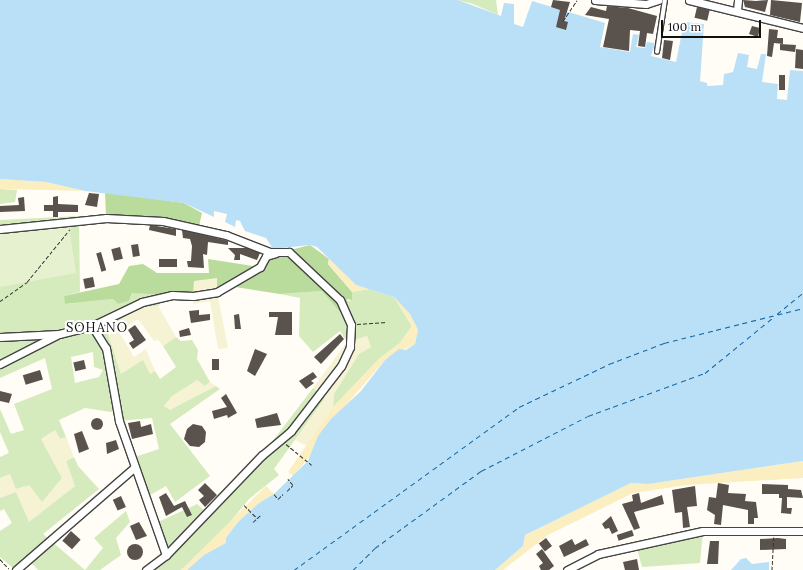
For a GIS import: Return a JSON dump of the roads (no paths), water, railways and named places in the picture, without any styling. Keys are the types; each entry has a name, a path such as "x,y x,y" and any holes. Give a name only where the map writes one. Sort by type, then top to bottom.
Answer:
{"street":[{"path":"595,0 646,4 658,0"},
{"path":"689,0 737,10 803,28"},
{"path":"737,10 738,0"},
{"path":"0,229 77,220 163,221 226,235 270,252 289,252 340,300 351,325 350,348 341,366 291,430 166,555 146,570"},
{"path":"0,337 59,334 92,326 142,302 172,295 194,296 217,292 260,267 266,256 280,252"},
{"path":"92,326 106,348 117,413 166,555"},
{"path":"0,364 59,334"},
{"path":"16,570 135,467"},
{"path":"567,570 598,554 704,531 803,531"}],"lane":[{"path":"657,52 665,0"}],"water":[{"path":"0,0 458,0 501,16 504,3 514,4 514,24 523,27 532,1 605,23 600,47 630,52 633,34 639,35 636,47 645,48 647,42 655,43 651,56 676,62 684,22 704,24 700,81 707,83 707,86 723,85 724,74 733,72 738,53 749,55 747,67 757,69 761,54 766,54 762,82 778,84 777,99 787,100 790,70 803,71 803,461 648,484 631,483 525,535 523,546 495,570 187,570 204,555 226,543 226,538 238,522 259,503 274,494 308,461 318,436 331,419 361,391 385,360 399,349 406,350 415,344 418,330 410,314 394,297 356,285 317,247 310,245 273,249 266,238 245,231 240,221 236,220 235,227 225,222 227,214 214,211 214,217 184,203 85,191 46,182 0,179"},
{"path":"746,558 752,564 769,562 769,570 731,570 741,559"}],"district":[{"name":"SOHANO","path":"97,328"}]}
